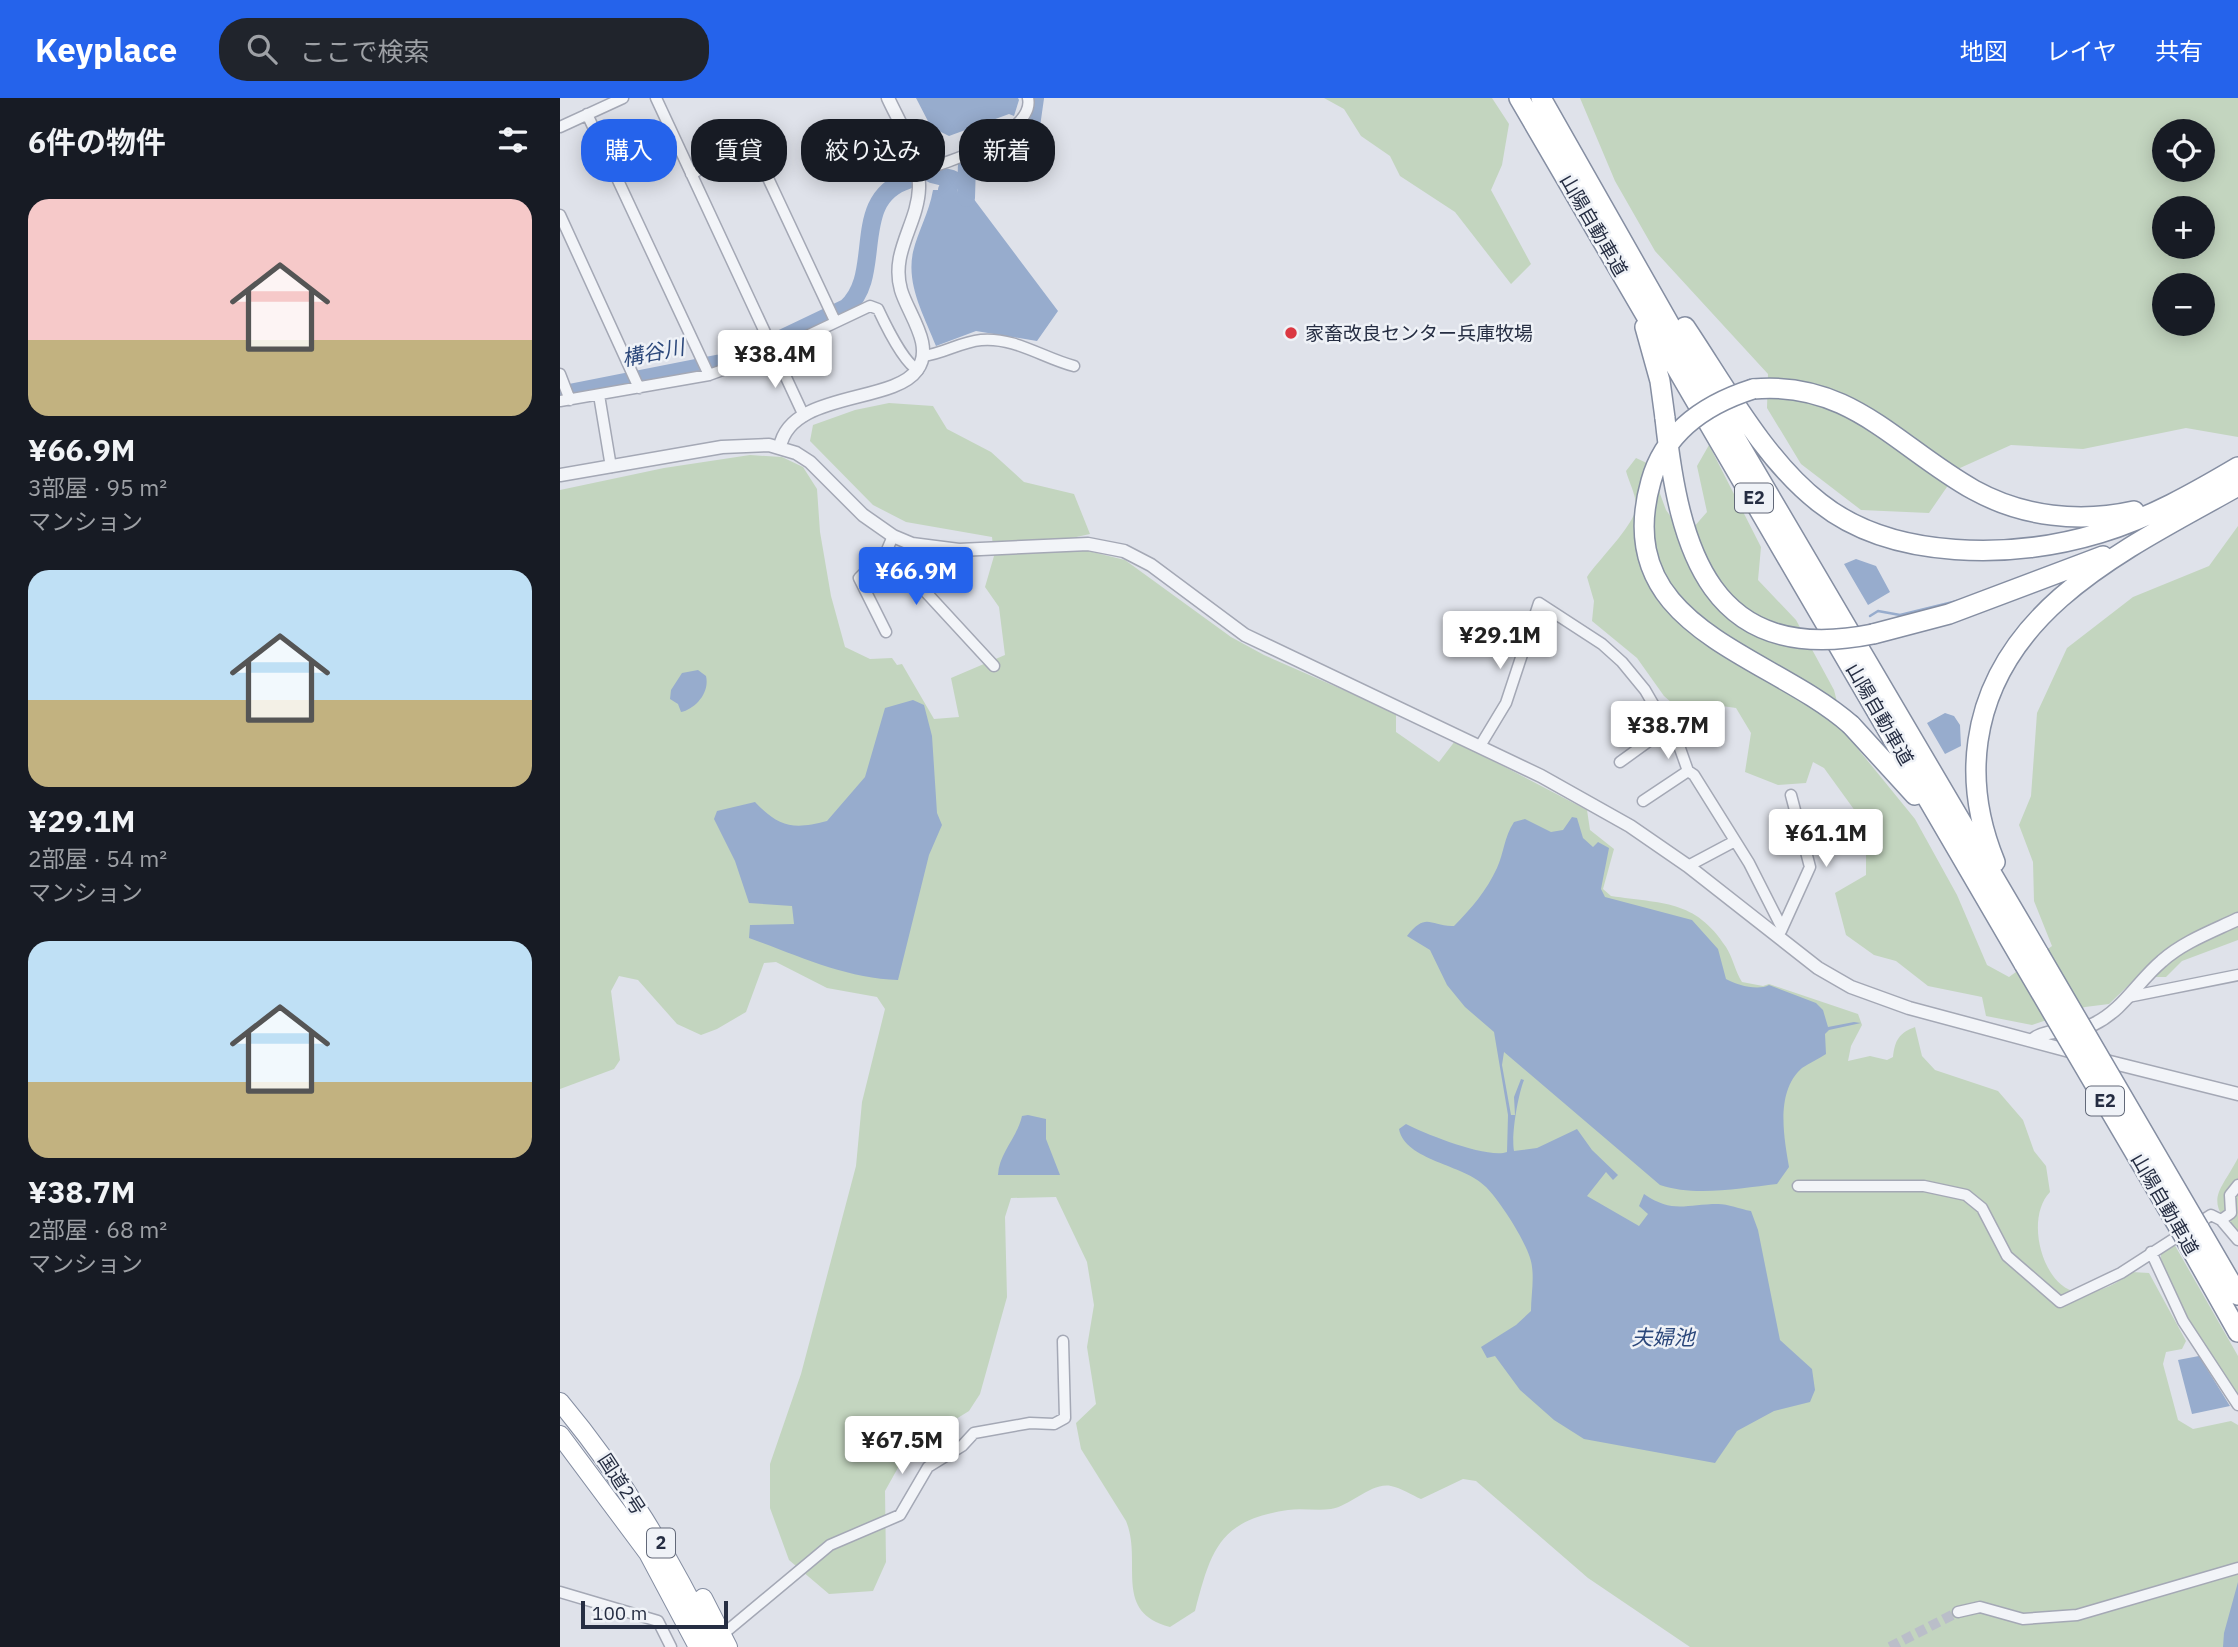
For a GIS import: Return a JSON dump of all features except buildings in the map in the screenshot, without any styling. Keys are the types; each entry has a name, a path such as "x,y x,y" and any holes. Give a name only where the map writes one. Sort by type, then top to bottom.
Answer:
{"highway":[{"name":"山陽自動車道","path":"1519,98 1987,899 2031,959 2192,1233 2238,1332"},
{"name":"山陽自動車道","path":"1541,98 2022,927 2031,959"},
{"path":"1597,195 1782,466 1819,503 1859,527 1914,543 1949,547 1981,549 2043,545 2099,534 2128,524 2205,487 2238,467"},
{"path":"1640,304 1660,381 1672,478 1685,534 1701,572 1725,602 1754,624 1785,637 1821,641 1873,635 1911,626 2017,590 2171,524"},
{"path":"1987,899 1910,789 1851,724 1813,695 1725,647 1685,618 1658,582 1646,540 1647,496 1662,454 1690,420 1708,406 1753,390 1799,389 1848,405 1974,490 2023,510 2073,517 2103,517 2152,507 2205,487"},
{"path":"2022,927 1991,853 1979,811 1976,757 1988,696 2016,643 2056,601 2099,568 2238,486"},
{"name":"山陽自動車道","path":"2192,1233 2238,1295"},
{"name":"国道2号","path":"560,1402 666,1532 721,1643"},
{"name":"国道2号","path":"560,1435 604,1490 648,1553 698,1647"},
{"path":"604,1490 687,1647"}],"street":[{"path":"560,127 622,98"},
{"path":"656,98 691,174"},
{"path":"888,98 897,119"},
{"path":"945,163 962,158 1023,122 1029,104 1028,98"},
{"path":"587,114 707,370"},
{"path":"695,182 804,416"},
{"path":"770,182 833,317"},
{"path":"780,447 786,430 804,416 857,394 903,384 918,370 923,356 922,343 900,287 898,266 917,205 918,182"},
{"path":"560,215 638,383"},
{"path":"560,374 567,397 598,395 638,383 707,370 773,346 833,317 870,306 878,309 892,339 911,366 918,370"},
{"path":"923,356 985,340 1037,351 1045,359 1074,366"},
{"path":"598,395 611,467"},
{"path":"560,475 722,447 749,444 780,447 810,462 863,515 893,536 937,549 1088,544 1124,551 1151,565 1245,635 1480,746 1630,825 1781,933 1818,968 1862,993 2125,1067 2238,1094"},
{"path":"886,632 859,578 887,550 893,536"},
{"path":"887,550 994,666"},
{"path":"1480,746 1506,703 1539,603 1602,644 1622,662 1645,690 1667,729 1677,740 1688,771 1694,775 1749,863 1781,933"},
{"path":"1620,762 1667,729"},
{"path":"1643,801 1688,771"},
{"path":"1781,933 1810,867 1791,795"},
{"path":"1688,866 1735,841"},
{"path":"2033,1040 2043,1033 2069,1032 2095,1024 2128,997 2165,958 2238,919"},
{"path":"2128,997 2238,975"},
{"path":"2221,1220 2231,1213 2230,1195 2238,1185"},
{"path":"1798,1186 1924,1186 1966,1195 1982,1208 2007,1256 2060,1302 2121,1273 2211,1214 2221,1220 2238,1240"},
{"path":"2151,1252 2183,1321 2238,1405"},
{"path":"721,1643 830,1545 900,1515 928,1467 962,1446 974,1433 1030,1423 1054,1424 1065,1418 1063,1341"},
{"path":"1958,1612 1980,1607 2023,1619 2077,1615 2238,1568"},
{"path":"560,1592 658,1621 671,1647"}],"green space":[{"path":"1324,98 1492,98 1509,124 1502,165 1491,190 1531,264 1511,284 1455,212 1400,176 1390,156 1361,136 1344,109"},
{"path":"1580,98 2238,98 2238,437 2186,428 2083,449 2011,445 1960,468 1929,513 1861,510 1801,464 1767,408 1768,374 1655,251 1615,181"},
{"path":"889,403 933,406 947,429 991,452 1024,482 1074,494 1090,534 1067,539 1080,549 1125,560 1231,637 1264,655 1396,713 1396,732 1439,762 1455,741 1587,810 1590,830 1614,849 1603,889 1611,896 1676,907 1702,920 1726,947 1742,982 1763,986 1769,984 1858,1014 1862,1025 1851,1046 1848,1061 1870,1056 1887,1060 1893,1057 1899,1038 1915,1027 1922,1056 1935,1070 1998,1091 2023,1120 2034,1151 2046,1166 2050,1192 2042,1204 2038,1218 2038,1234 2041,1250 2055,1278 2065,1287 2077,1292 2092,1292 2106,1288 2132,1272 2149,1273 2186,1341 2182,1349 2166,1352 2163,1364 2178,1420 2193,1429 2231,1421 2238,1425 2238,1647 1690,1647 1588,1578 1476,1481 1463,1479 1421,1499 1399,1488 1376,1487 1331,1509 1288,1510 1247,1521 1232,1530 1213,1555 1195,1611 1170,1627 1152,1620 1141,1610 1135,1598 1132,1553 1126,1521 1081,1449 1076,1423 1096,1404 1087,1347 1094,1305 1087,1262 1056,1197 1011,1198 1005,1217 1007,1297 980,1394 969,1411 909,1448 885,1491 886,1562 873,1591 829,1594 789,1560 770,1508 770,1464 801,1374 856,1166 862,1102 885,1009 877,997 827,988 776,962 764,963 746,1012 701,1035 677,1024 638,980 619,976 611,991 620,1060 614,1069 560,1089 560,490 664,468 750,455 782,457 803,467 817,489 820,532 831,596 845,647 870,659 892,658 897,665 902,664 934,719 959,717 951,678 1005,655 999,607 985,587 994,556 992,537 906,522 873,505 810,441 813,425 855,410"},
{"path":"1709,445 1761,547 1758,580 1796,620 1834,690 1845,733 1915,819 1957,895 1987,965 2009,977 2052,946 2034,901 2033,862 2019,825 2031,796 2037,713 2067,648 2133,597 2209,566 2238,526 2238,940 2182,961 2166,977 2137,977 2109,1004 2085,1007 2032,1025 1986,1016 1982,997 1928,986 1896,961 1874,955 1846,935 1835,893 1866,875 1866,826 1824,768 1813,762 1806,783 1778,785 1745,772 1751,733 1736,708 1715,705 1688,717 1664,696 1637,658 1592,621 1594,601 1587,577 1625,530 1635,511 1636,504 1626,471 1636,458 1649,464 1666,510 1685,537 1707,512 1697,466"},
{"path":"2238,1158 2238,1236 2221,1213 2218,1197"},
{"path":"2173,1242 2238,1356 2238,1397 2192,1326 2170,1285 2161,1254"}],"water":[{"path":"916,98 1019,100 1014,116 1009,114 995,119 959,119 959,132 949,136 945,134 945,119 927,119"},
{"path":"933,190 957,190 959,196 973,198 1058,311 1037,341 976,331 936,346 917,300 911,264"},
{"path":"1856,559 1876,566 1890,592 1868,605 1844,564"},
{"path":"698,670 706,676 704,694 696,704 681,712 678,704 670,699 671,690 682,673"},
{"path":"913,700 924,705 932,736 937,813 942,825 929,855 898,980 841,971 749,938 750,925 794,924 792,906 749,903 735,861 714,819 717,811 755,802 772,817 787,824 796,826 827,821 865,777 885,708"},
{"path":"1945,713 1954,716 1960,725 1961,746 1945,754 1927,723"},
{"name":"夫婦池","path":"1572,817 1577,818 1583,838 1593,847 1598,842 1609,848 1601,889 1605,897 1692,920 1718,949 1726,979 1730,981 1753,987 1769,985 1816,1003 1823,1010 1828,1027 1861,1023 1829,1030 1825,1034 1826,1054 1802,1068 1793,1078 1788,1089 1784,1115 1789,1167 1777,1184 1718,1190 1674,1189 1660,1185 1504,1052 1502,1065 1511,1115 1515,1115 1514,1097 1521,1079 1524,1080 1513,1135 1514,1151 1537,1148 1577,1129 1592,1150 1618,1175 1613,1180 1606,1172 1587,1196 1639,1226 1648,1214 1639,1206 1644,1194 1672,1206 1722,1204 1751,1211 1758,1230 1780,1340 1812,1369 1815,1390 1810,1402 1774,1411 1737,1431 1715,1463 1584,1439 1554,1420 1520,1390 1495,1356 1487,1358 1481,1347 1516,1325 1531,1311 1533,1278 1526,1248 1514,1225 1486,1187 1476,1179 1412,1148 1399,1129 1406,1124 1472,1149 1507,1152 1508,1115 1494,1032 1465,1007 1447,985 1430,950 1407,936 1424,922 1454,926 1460,920 1493,876 1514,822 1525,819 1551,832 1563,830"},
{"path":"1022,1116 1046,1119 1046,1139 1060,1175 998,1175 1001,1160"},
{"path":"2199,1356 2230,1406 2192,1414 2178,1360"},
{"path":"2238,1582 2238,1647 2223,1647 2224,1633"}],"waterway":[{"path":"966,198 967,163 1031,126 1035,98"},
{"name":"構谷川","path":"945,177 952,179 947,190"},
{"name":"構谷川","path":"560,395 721,363 762,348 846,308 857,294 864,277 872,220 878,203 890,190 904,182"},
{"path":"1870,616 1878,611 1900,615 1957,601"}],"tunnel":[{"path":"1890,1647 1958,1612"}],"place":[{"name":"家畜改良センター兵庫牧場","path":"1291,333"}]}
